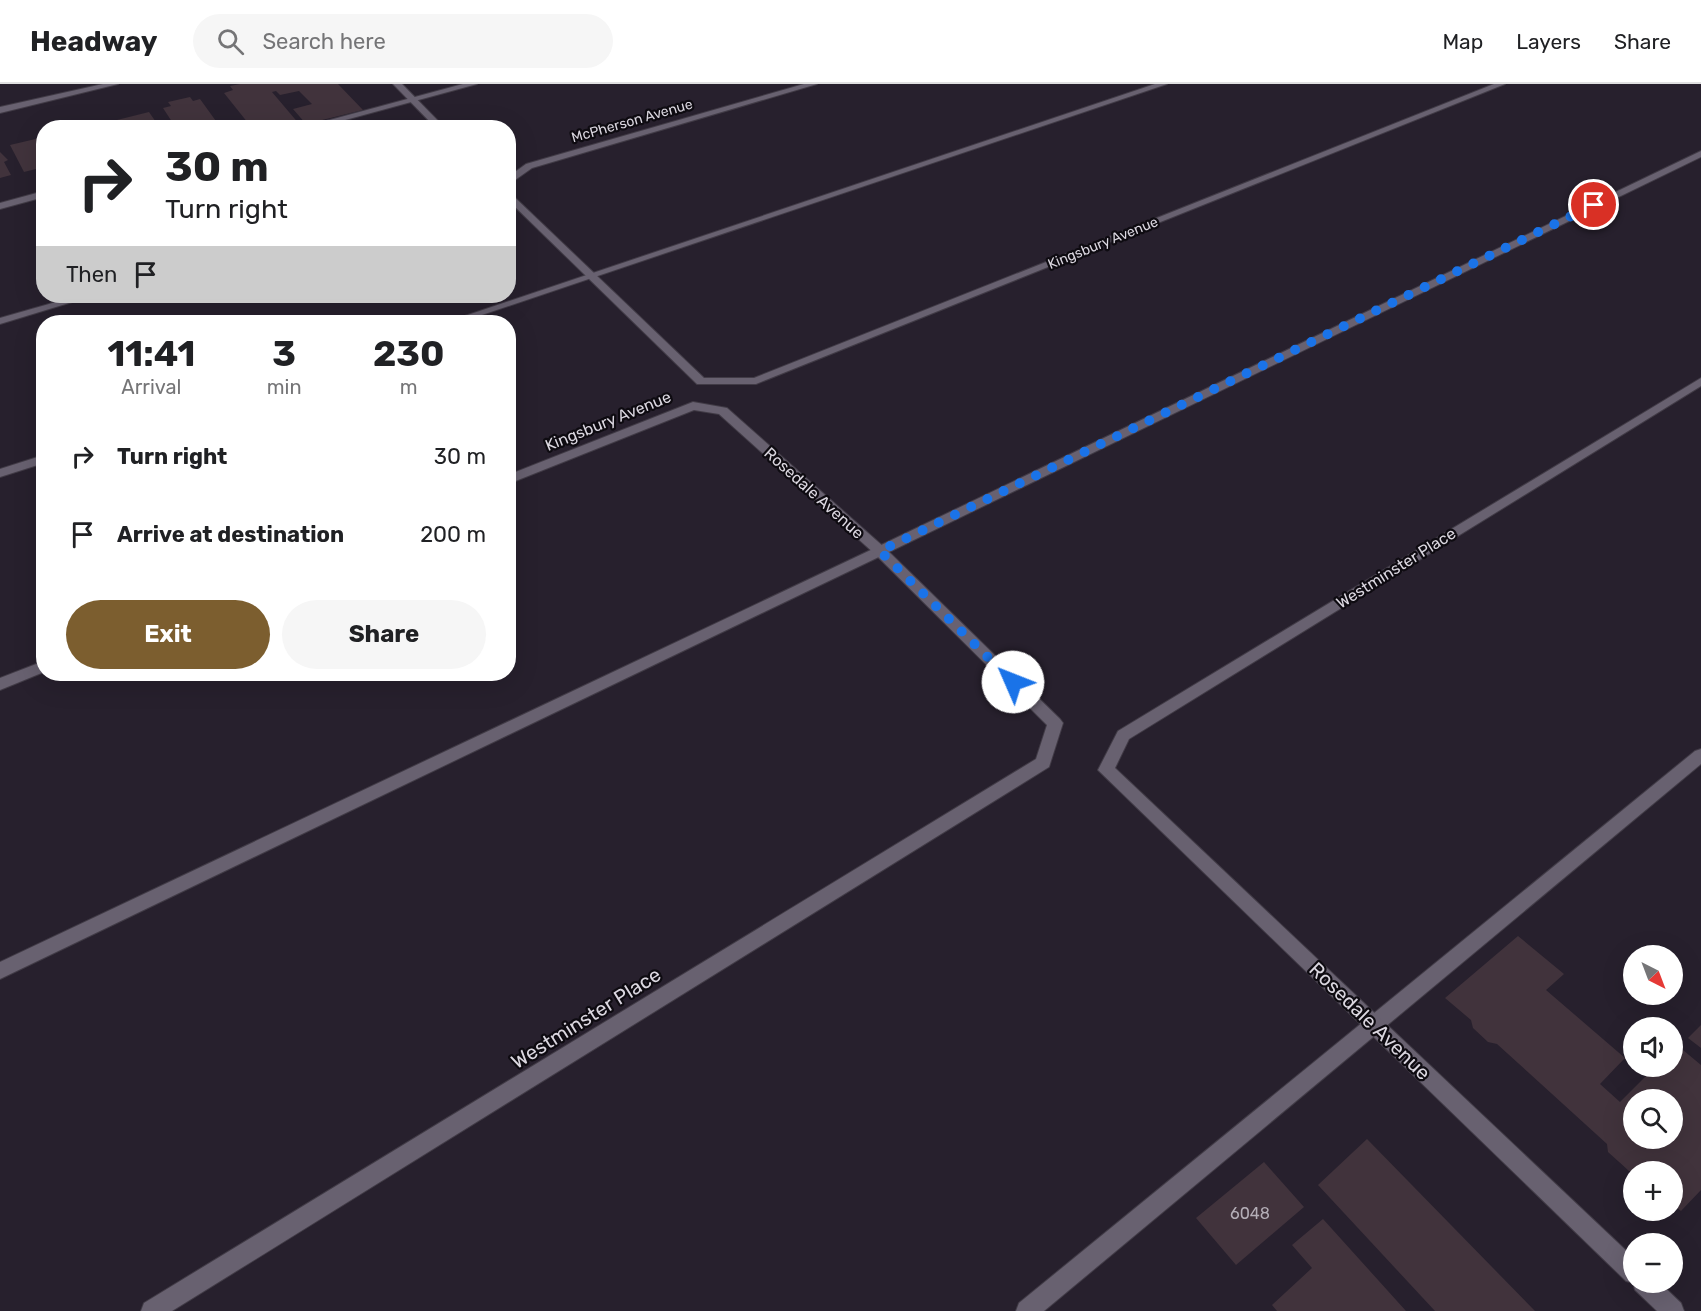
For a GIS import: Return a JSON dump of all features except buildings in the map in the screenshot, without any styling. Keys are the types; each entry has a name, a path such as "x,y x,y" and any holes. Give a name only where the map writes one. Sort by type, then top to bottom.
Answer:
{"street":[{"path":"0,110 114,84"},
{"path":"397,84 433,120"},
{"path":"334,120 473,84"},
{"name":"McPherson Avenue","path":"516,176 529,166 813,84"},
{"path":"516,301 1163,84"},
{"name":"Kingsbury Avenue","path":"593,276 701,382 756,381 1501,84"},
{"path":"0,971 880,551 1701,154"},
{"path":"0,206 36,196"},
{"path":"516,202 593,276"},
{"path":"0,321 63,303"},
{"path":"473,315 510,303"},
{"name":"Westminster Place","path":"1106,770 1123,735 1701,381"},
{"name":"Kingsbury Avenue","path":"516,477 693,406 723,411"},
{"name":"Rosedale Avenue","path":"723,411 880,551 1055,723 1043,763"},
{"path":"0,473 36,462"},
{"path":"0,684 36,669"},
{"path":"1027,1311 1701,755"},
{"name":"Westminster Place","path":"152,1311 1043,763"},
{"name":"Rosedale Avenue","path":"1106,770 1623,1262"},
{"path":"1654,1293 1673,1311"}],"route":[{"path":"1013,682 880,551 1594,205"}]}
